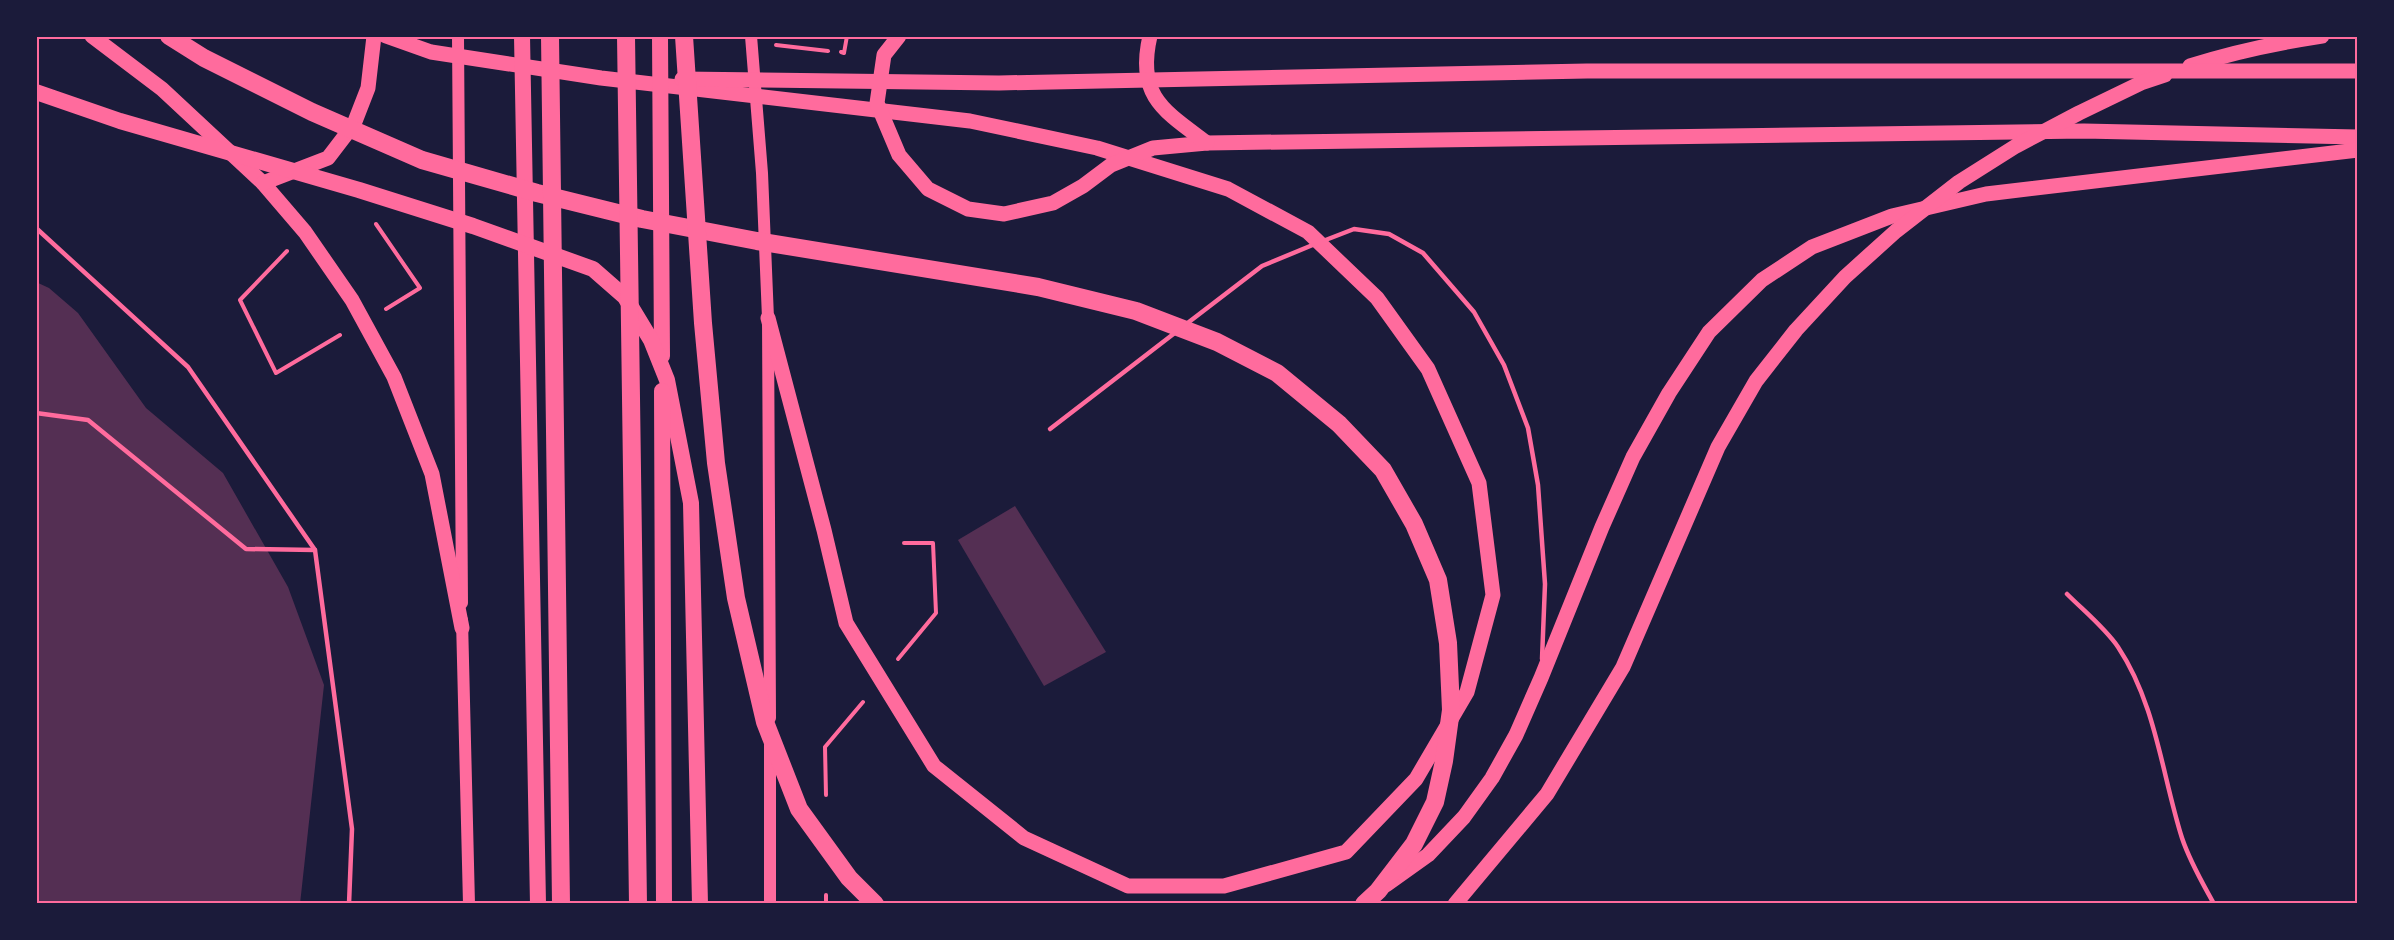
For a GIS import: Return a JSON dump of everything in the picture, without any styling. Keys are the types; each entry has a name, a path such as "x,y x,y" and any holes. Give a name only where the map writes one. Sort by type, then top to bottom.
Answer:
{"highway":[{"path":"169,36 204,58 312,112 422,160 537,193 642,219 758,241 1038,287 1136,311 1217,342 1277,373 1339,424 1383,470 1414,524 1438,580 1448,643 1451,710 1444,761 1435,802 1414,844 1378,891 1364,904"},
{"path":"522,36 538,904"},
{"path":"550,36 561,904"},
{"path":"626,36 638,904"},
{"path":"660,36 664,904"},
{"path":"684,36 710,405 736,598 765,722 799,809 849,878 874,904"},
{"path":"36,92 120,121 359,190 473,226 593,269 625,297 651,340 667,380 691,503 700,904"}],"main road":[{"path":"92,36 162,89 263,183 305,232 352,300 398,388 432,474 462,628"},
{"path":"263,183 328,158 354,124 368,88 374,36"},
{"path":"386,36 431,52 601,78 970,121 1097,148 1228,189 1308,232 1377,298 1428,369 1479,483 1493,595 1467,692 1416,779 1346,852 1224,886 1128,886 1024,838 934,766 846,623 768,318"},
{"path":"458,36 462,628 469,904"},
{"path":"899,36 884,55 877,103 899,155 928,189 968,209 1004,214 1053,203 1083,186 1111,165 1153,148 1207,143 2084,131 2358,137"},
{"path":"1150,36 1146,71 1151,92 1176,119 1207,143"},
{"path":"1455,904 1547,794 1623,667 1718,447 1756,381 1796,330 1845,277 1896,231 1959,182 2016,146 2079,113 2141,83 2214,58 2288,41 2322,36"},
{"path":"751,39 762,173 768,318 771,904"},
{"path":"601,78 999,83 1587,71 2358,71"},
{"path":"1356,904 1393,881 1428,855 1464,817 1492,778 1541,678 1624,477 1669,393 1709,332 1762,280 1812,247 1892,216 1986,194 2358,150"}],"lane":[{"path":"36,228 188,367 315,550 352,829 350,904"},
{"path":"1050,429 1262,266 1354,229 1389,234 1423,253 1474,312 1504,365 1528,428 1538,485 1545,584 1541,678"},
{"path":"36,413 88,420 246,549 315,550"},
{"path":"2067,594 2117,646 2136,681 2167,774 2181,836 2191,861 2214,904"}],"path":[{"path":"751,39 844,53 847,36"},
{"path":"276,373 240,300 305,232"},
{"path":"892,666 936,613 933,543 904,543"},
{"path":"826,803 825,747 870,693"},
{"path":"826,893 826,904"}],"building":[{"path":"36,282 49,288 78,313 146,408 223,473 288,587 324,685 300,904 36,904"},
{"path":"1015,506 1106,652 1044,686 958,540"}]}
